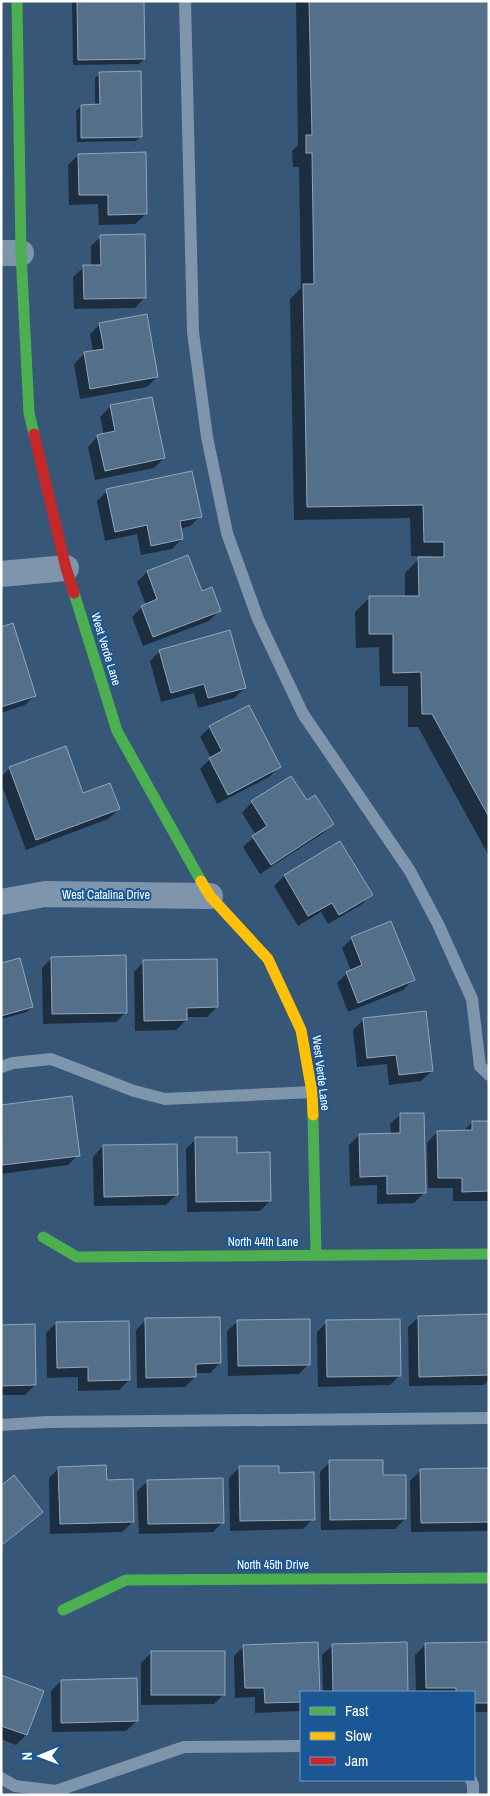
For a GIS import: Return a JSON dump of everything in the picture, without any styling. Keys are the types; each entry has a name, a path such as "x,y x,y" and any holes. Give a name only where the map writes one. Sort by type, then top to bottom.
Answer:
{"street":[{"name":"West Verde Lane","path":"17,1 11,253 29,413 66,568 117,731 210,896 268,959 301,1030 312,1092 316,1255"},
{"path":"1,574 66,568"},
{"name":"West Catalina Drive","path":"1,902 45,894 210,896"},
{"name":"North 44th Lane","path":"43,1237 77,1257 489,1254"},
{"name":"North 45th Drive","path":"63,1610 126,1580 489,1578"}],"lane":[{"path":"185,1 193,332 207,437 226,533 258,619 303,714 410,871 438,924 472,999 480,1066 489,1075"},
{"path":"1,1067 13,1063 51,1059 134,1091 165,1099 312,1092"},
{"path":"1,1425 47,1422 489,1418"},
{"path":"1,1778 15,1786 56,1791 184,1747 300,1746"},
{"path":"471,1781 473,1795"}],"building":[{"path":"77,1 144,1 145,59 78,60"},
{"path":"309,1 489,1 489,817 432,714 422,714 421,672 393,673 393,634 369,634 369,596 419,596 418,557 444,557 444,542 424,542 423,505 307,507 303,284 314,284 312,153 306,153 306,135 312,135"},
{"path":"141,71 142,137 81,138 81,105 100,104 99,72"},
{"path":"146,152 147,214 108,215 108,195 79,195 78,154"},
{"path":"145,234 146,298 84,299 83,265 101,265 100,235"},
{"path":"147,314 158,377 90,389 84,352 104,349 99,323"},
{"path":"152,397 165,458 105,471 97,435 115,431 110,405"},
{"path":"192,471 202,517 180,521 183,539 151,546 147,525 115,532 106,489"},
{"path":"188,555 202,591 212,587 221,611 153,637 141,606 157,599 147,571"},
{"path":"13,623 36,696 1,707 1,627"},
{"path":"230,630 246,688 208,698 204,684 171,693 159,650"},
{"path":"249,705 281,767 228,795 209,758 222,751 209,726"},
{"path":"66,746 83,793 110,783 120,809 36,840 9,767"},
{"path":"291,776 307,800 315,795 334,824 271,865 252,836 267,826 251,801"},
{"path":"340,841 373,895 339,915 332,903 308,916 284,875"},
{"path":"391,921 415,980 358,1003 346,972 362,965 351,937"},
{"path":"126,955 127,1013 52,1014 51,957"},
{"path":"20,958 33,1007 1,1016 1,963"},
{"path":"217,959 218,1007 187,1008 187,1020 144,1021 143,960"},
{"path":"426,1011 433,1071 399,1075 396,1055 367,1058 363,1018"},
{"path":"72,1096 80,1156 2,1165 1,1105"},
{"path":"400,1113 424,1113 426,1193 387,1194 387,1176 360,1177 359,1134 400,1133"},
{"path":"472,1121 489,1121 489,1191 462,1192 462,1178 438,1178 437,1131 472,1130"},
{"path":"195,1137 237,1137 237,1153 270,1152 271,1201 196,1202"},
{"path":"177,1144 178,1195 104,1197 103,1145"},
{"path":"489,1314 489,1375 419,1377 418,1316"},
{"path":"220,1317 221,1363 196,1364 196,1377 146,1378 145,1318"},
{"path":"310,1319 310,1365 238,1366 237,1320"},
{"path":"400,1319 401,1376 327,1377 326,1320"},
{"path":"129,1321 130,1380 88,1381 88,1367 57,1368 56,1322"},
{"path":"35,1324 36,1385 1,1386 1,1325"},
{"path":"329,1460 383,1460 383,1475 406,1475 406,1519 330,1520"},
{"path":"106,1465 107,1480 133,1479 134,1522 60,1524 58,1467"},
{"path":"239,1466 279,1466 279,1473 314,1472 315,1520 240,1521"},
{"path":"489,1468 489,1522 421,1523 420,1469"},
{"path":"14,1475 43,1512 1,1546 1,1486"},
{"path":"223,1478 224,1523 148,1524 147,1480"},
{"path":"318,1642 320,1691 300,1691 300,1702 265,1703 264,1688 245,1688 243,1645"},
{"path":"407,1642 408,1691 333,1691 332,1644"},
{"path":"489,1642 489,1703 475,1703 475,1691 456,1691 456,1688 426,1688 425,1643"},
{"path":"151,1651 225,1651 225,1695 151,1695"},
{"path":"1,1675 44,1691 27,1735 1,1726"},
{"path":"137,1678 138,1721 61,1723 61,1680"}],"traffic: fast":[{"path":"17,1 21,253 29,413 34,434"},
{"path":"74,593 117,731 201,881"},
{"path":"313,1115 316,1255"},
{"path":"43,1237 77,1257 489,1254"},
{"path":"63,1610 126,1580 489,1578"}],"traffic: slow":[{"path":"201,881 210,896 268,959 301,1030 312,1092 313,1115"}],"traffic: jam":[{"path":"34,434 66,568 74,593"}]}
